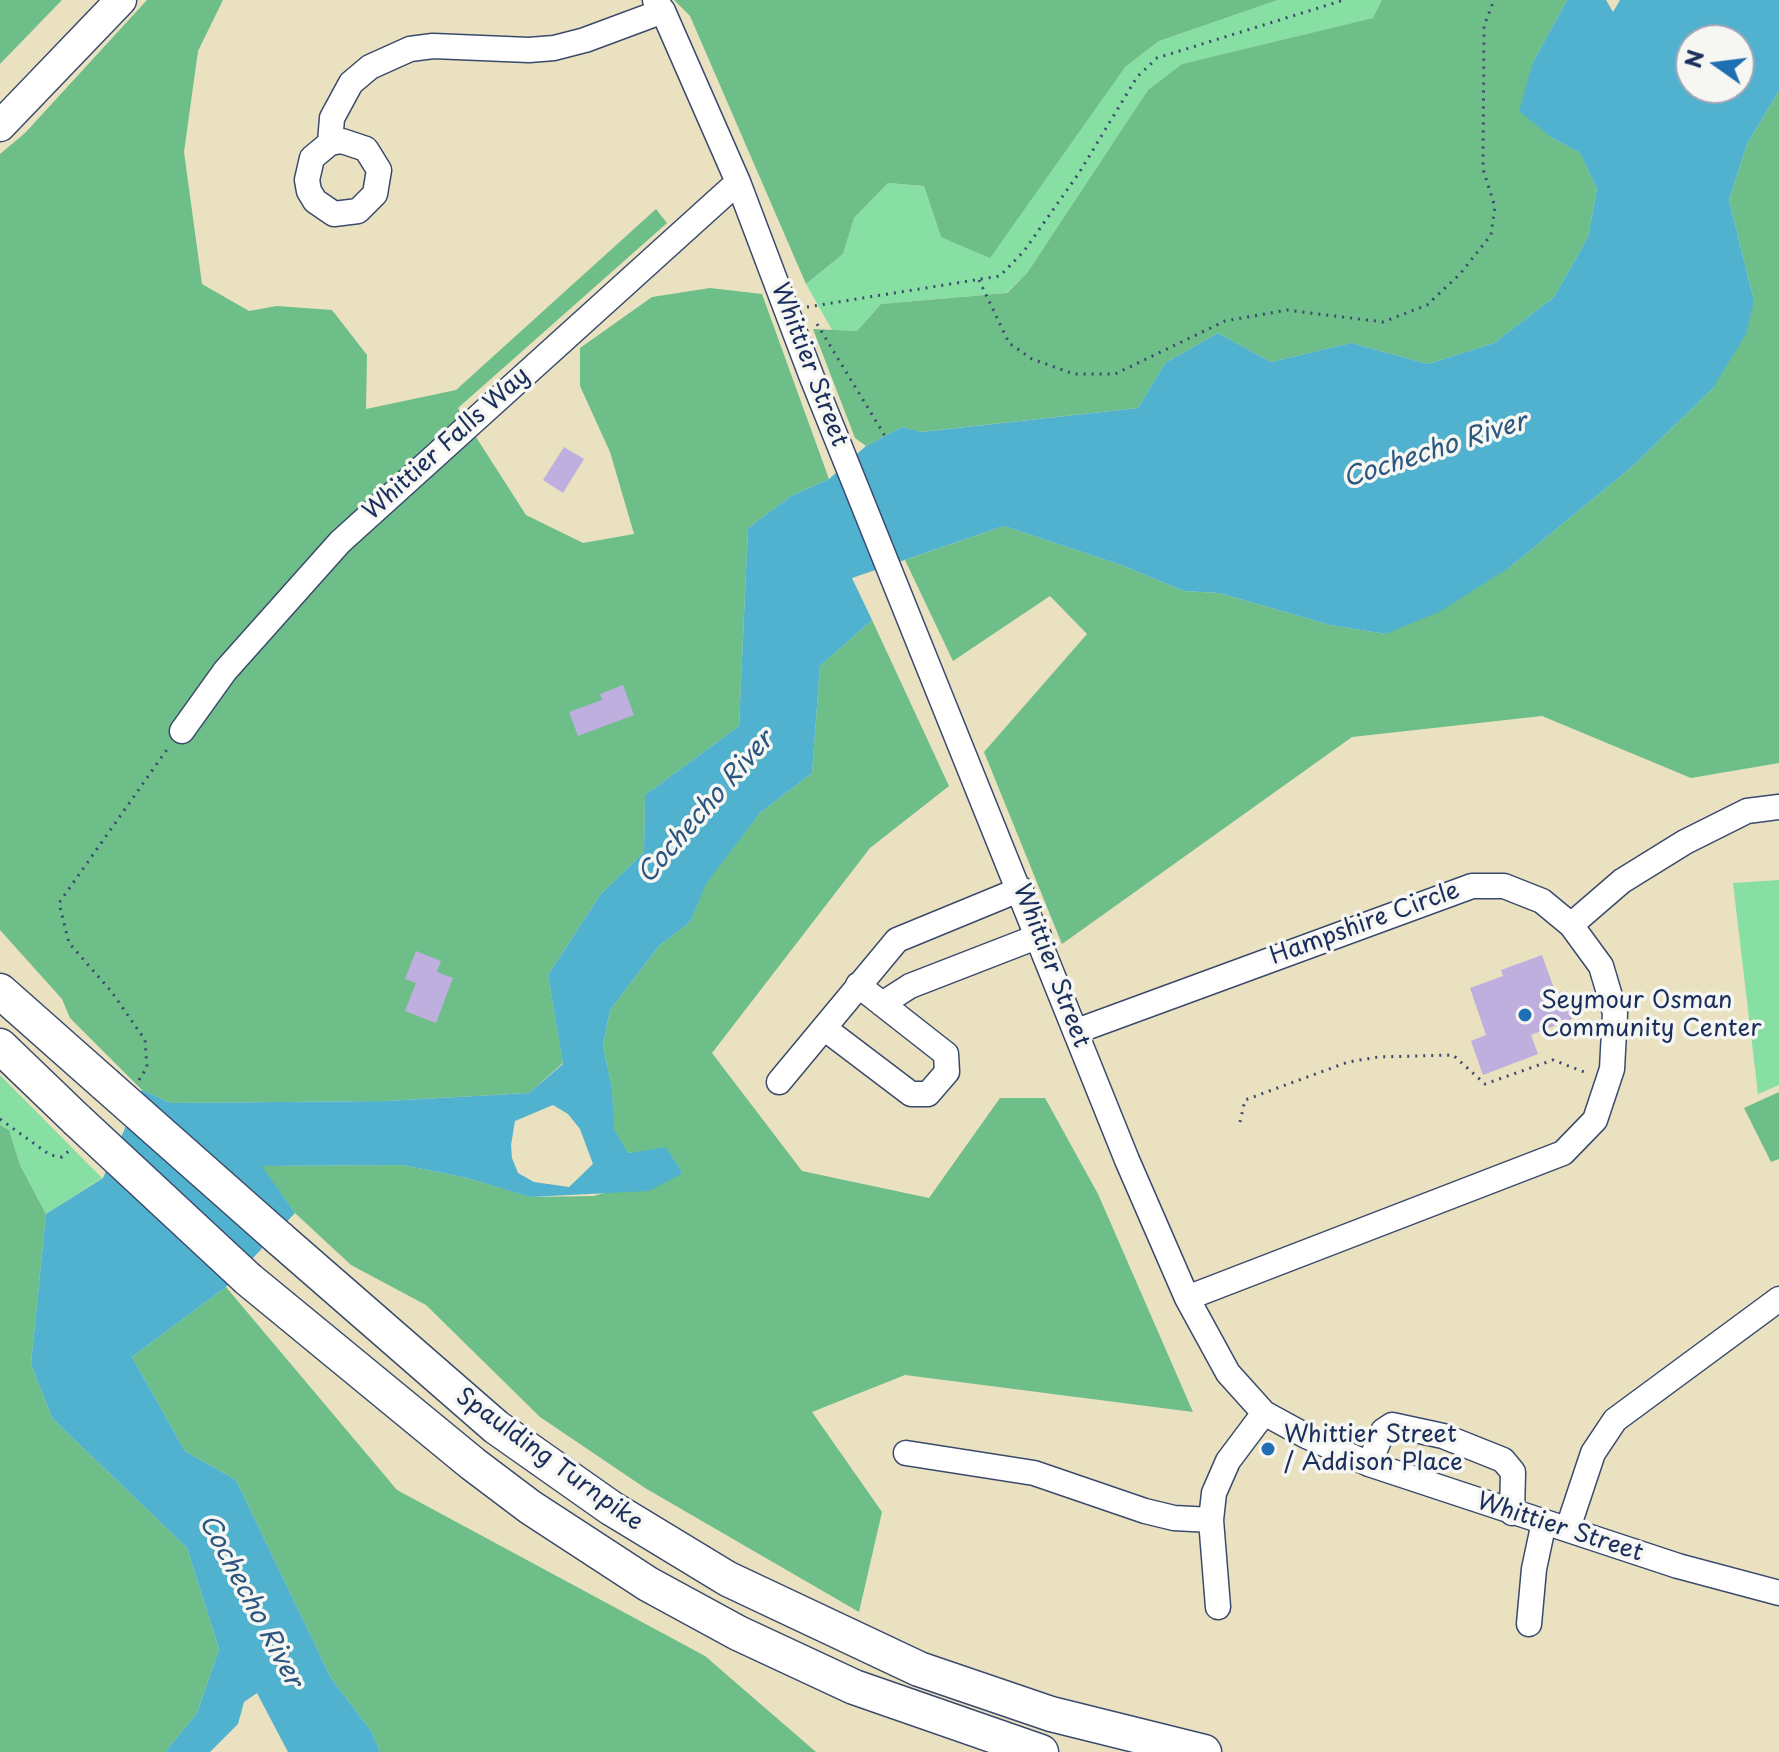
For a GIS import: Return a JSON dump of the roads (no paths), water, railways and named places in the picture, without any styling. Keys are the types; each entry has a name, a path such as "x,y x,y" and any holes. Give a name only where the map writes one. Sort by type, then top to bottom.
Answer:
{"highway":[{"name":"Spaulding Turnpike","path":"0,991 442,1383 518,1444 622,1516 728,1579 854,1642 945,1679 1051,1714 1204,1752"},
{"name":"Spaulding Turnpike","path":"0,1046 248,1279 530,1507 648,1584 738,1633 854,1687 1041,1752"}],"main road":[{"path":"0,126 121,0"}],"street":[{"path":"330,143 332,118 340,98 370,67 392,55 433,46 529,50 554,48 585,40 659,5"},
{"name":"Whittier Street","path":"659,5 738,182 841,448 1021,889 1104,1105 1187,1298 1228,1373 1264,1413 1369,1464 1678,1566 1779,1593"},
{"name":"Whittier Falls Way","path":"182,731 225,671 340,542 738,182"},
{"path":"1571,925 1622,881 1685,842 1747,811 1779,807"},
{"name":"Hampshire Circle","path":"1077,1031 1472,886 1504,886 1524,892 1571,925 1601,966 1615,1013 1612,1069 1605,1099 1595,1120 1563,1153 1542,1164 1187,1298"},
{"path":"779,1082 897,940 1021,889"},
{"path":"882,1004 910,986 1039,936"},
{"path":"824,1028 911,1094 928,1094 947,1072 946,1054 858,985"},
{"path":"1529,1624 1534,1569 1593,1453 1615,1420 1779,1299"},
{"path":"1218,1607 1211,1520 1218,1477 1264,1413"},
{"path":"1369,1464 1383,1431 1392,1425 1443,1436 1503,1460 1513,1472 1512,1513"},
{"path":"906,1453 1034,1473 1145,1511 1174,1518 1211,1520"}],"water":[{"name":"Cochecho River","path":"1567,0 1606,0 1613,12 1620,0 1779,0 1779,91 1747,144 1729,200 1754,301 1746,334 1713,388 1633,466 1510,567 1441,611 1386,634 1330,625 1219,593 1184,591 1121,565 1004,526 852,578 872,620 820,666 812,773 760,813 706,884 690,922 659,946 610,1010 603,1046 612,1088 614,1129 628,1153 666,1147 683,1173 649,1191 530,1197 467,1178 403,1165 262,1166 295,1213 226,1287 132,1357 185,1451 236,1480 331,1678 372,1732 380,1752 288,1752 257,1693 244,1702 238,1724 210,1752 165,1752 197,1713 219,1649 187,1548 52,1418 31,1364 46,1214 103,1178 142,1090 171,1103 385,1101 529,1093 563,1064 548,975 600,895 644,852 645,795 739,726 748,528 791,496 829,479 866,446 902,427 921,432 1138,408 1165,363 1218,333 1271,362 1351,343 1428,364 1494,343 1554,297 1588,237 1597,189 1580,153 1552,138 1519,111 1533,62","holes":["553,1105 568,1114 580,1129 593,1164 569,1187 534,1182 518,1173 511,1145 515,1121"]}],"place":[{"name":"Seymour Osman Community Center","path":"1525,1015"},
{"name":"Whittier Street / Addison Place","path":"1268,1449"}]}
